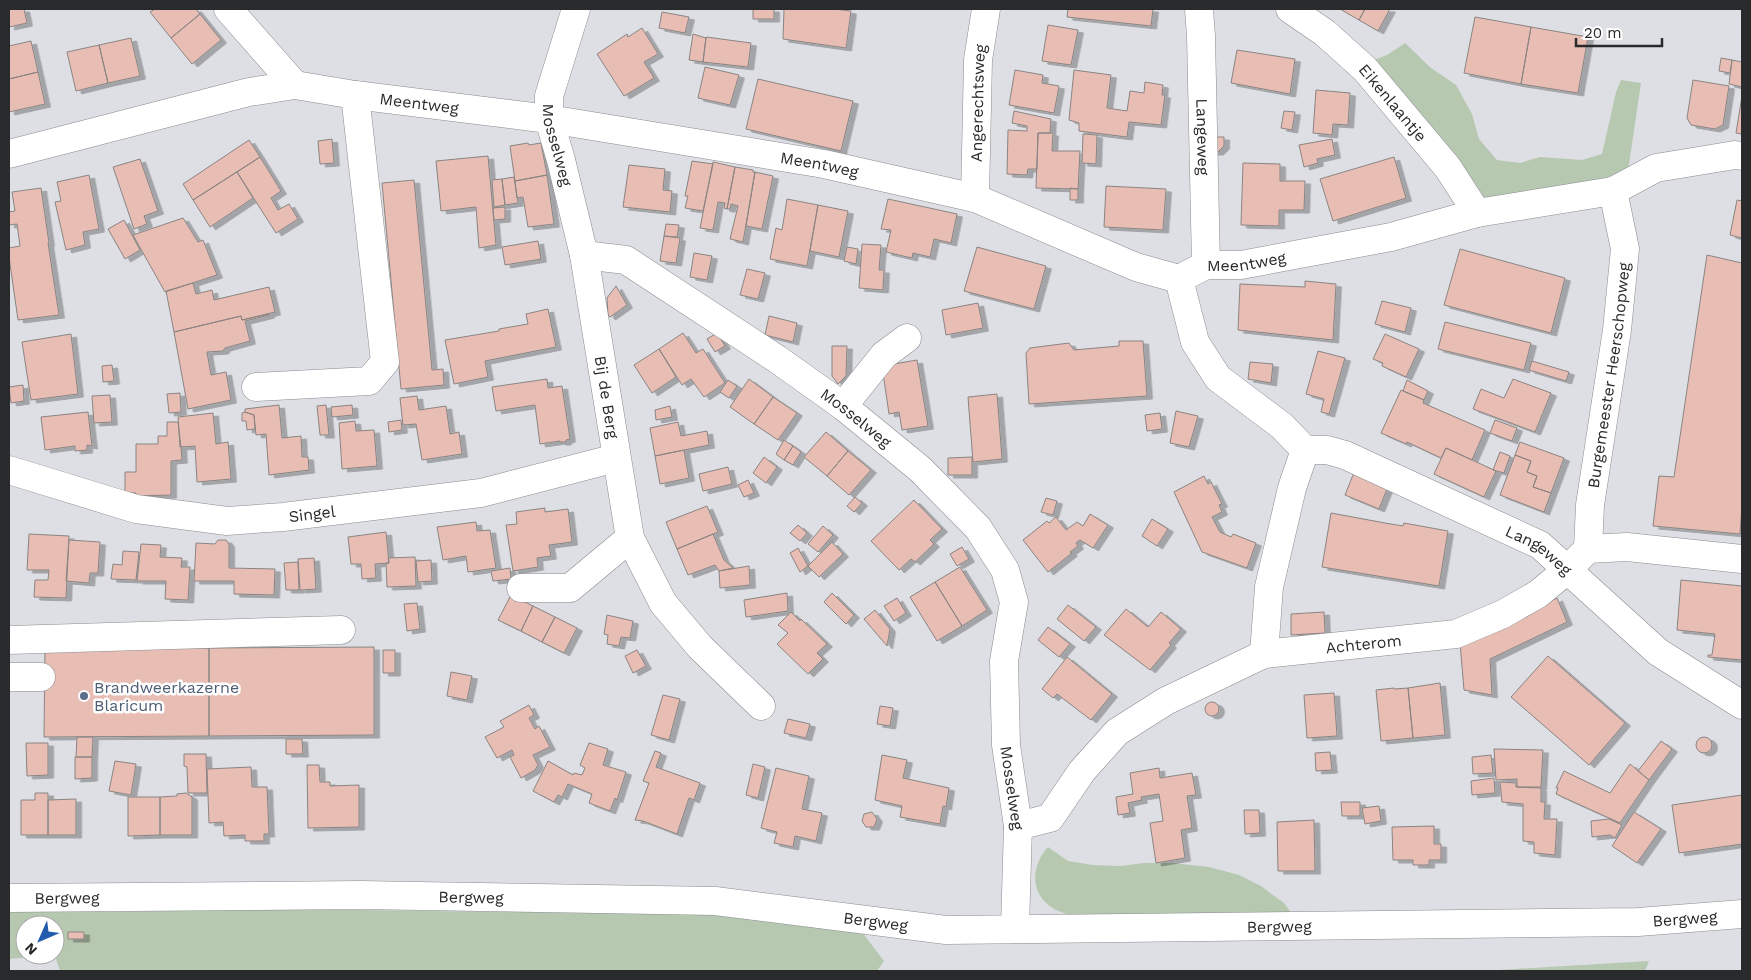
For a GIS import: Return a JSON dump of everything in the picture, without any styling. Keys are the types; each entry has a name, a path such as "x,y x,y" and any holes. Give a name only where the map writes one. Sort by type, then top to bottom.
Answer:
{"street":[{"path":"228,9 295,85"},
{"name":"Mosselweg","path":"576,9 549,96 549,119 584,255 626,260 843,406 926,475 978,528 1005,570 1014,602 1004,661 1006,745 1018,826 1015,930"},
{"name":"Angerechtsweg","path":"975,198 978,60 986,9"},
{"name":"Langeweg","path":"1199,9 1206,265"},
{"name":"Eikenlaantje","path":"1290,9 1326,33 1365,69 1448,168 1477,213"},
{"name":"Meentweg","path":"9,154 249,92 295,85 355,95 549,119 824,164 975,198 1136,267 1179,279 1206,265 1241,265 1391,237 1477,213 1613,191"},
{"path":"256,387 369,381 385,362 355,95"},
{"path":"1613,191 1656,168 1735,155 1742,156"},
{"name":"Burgemeester Heerschopweg","path":"1588,549 1590,505 1617,330 1625,249 1613,191"},
{"name":"Bij de Berg","path":"584,255 630,538 663,603 700,647 761,706"},
{"path":"1179,279 1195,342 1218,378 1282,426 1305,450 1292,488 1269,587 1264,654"},
{"path":"843,406 884,355 907,338"},
{"name":"Langeweg","path":"1305,450 1327,450 1354,459 1540,544 1658,652 1742,705"},
{"name":"Singel","path":"9,470 136,509 227,521 283,517 481,493 616,458"},
{"path":"521,588 570,588 630,538"},
{"path":"1588,549 1627,548 1742,559"},
{"name":"Achterom","path":"1018,826 1050,818 1082,771 1117,732 1166,701 1264,654 1456,634 1503,614 1538,594 1567,570 1588,549"},
{"path":"9,640 341,630"},
{"path":"9,677 41,677"},
{"name":"Bergweg","path":"9,898 360,895 715,901 946,930 1638,922 1742,914"}],"green space":[{"path":"1405,43 1431,68 1456,85 1472,114 1479,139 1497,160 1520,163 1540,157 1582,160 1602,154 1616,92 1621,80 1641,83 1628,171 1540,196 1475,200 1363,64 1387,55"},
{"path":"1048,847 1068,861 1093,865 1120,866 1144,863 1173,863 1209,867 1239,875 1261,886 1284,903 1296,919 1073,916 1054,909 1046,903 1037,889 1035,880 1038,863"},
{"path":"104,903 104,912 284,909 510,912 528,904 694,912 862,932 884,961 877,971 60,971 58,965 65,965 65,915 15,915 15,959 9,959 9,912 46,912 48,908"},
{"path":"1649,961 1645,971 1481,971"}],"building":[{"path":"9,9 24,9 27,23 9,27"},
{"path":"155,9 196,9 200,14 171,38 150,12"},
{"path":"753,9 774,9 774,19 753,19"},
{"path":"784,9 851,11 846,48 783,39"},
{"path":"1068,9 1153,9 1151,26 1067,17"},
{"path":"1340,9 1365,9 1359,20"},
{"path":"1365,9 1390,9 1378,31 1359,20"},
{"path":"662,12 689,17 685,33 659,28"},
{"path":"200,14 221,40 192,64 171,38"},
{"path":"1475,17 1531,27 1521,84 1464,73"},
{"path":"1048,25 1078,30 1071,65 1042,61"},
{"path":"1531,27 1588,37 1578,93 1521,84"},
{"path":"642,28 658,54 644,62 654,78 624,96 597,54 627,34 628,37"},
{"path":"693,34 706,38 703,62 689,60"},
{"path":"706,37 751,43 748,67 703,62"},
{"path":"131,38 140,76 108,83 99,45"},
{"path":"31,41 38,72 9,79 9,46"},
{"path":"99,45 108,83 76,91 67,52"},
{"path":"1237,50 1295,59 1290,94 1231,83"},
{"path":"1721,58 1732,60 1730,73 1719,71"},
{"path":"1732,60 1742,62 1742,87 1729,84"},
{"path":"705,67 739,75 730,105 698,98"},
{"path":"1015,70 1043,75 1042,83 1059,86 1054,113 1009,105"},
{"path":"1074,70 1111,75 1107,108 1127,111 1130,91 1144,93 1145,82 1163,85 1162,95 1165,95 1161,125 1129,122 1127,137 1079,131 1079,123 1069,120"},
{"path":"38,72 45,104 9,112 9,79"},
{"path":"758,79 853,101 841,151 746,129"},
{"path":"1693,80 1729,86 1723,125 1715,129 1691,125 1687,118"},
{"path":"1316,90 1350,93 1348,125 1333,124 1332,135 1313,133"},
{"path":"1742,96 1742,134 1736,133"},
{"path":"1014,111 1051,119 1050,133 1038,133 1037,169 1028,169 1027,175 1007,174 1008,130 1027,131 1027,126 1012,123"},
{"path":"1284,111 1295,112 1292,130 1281,128"},
{"path":"1038,133 1053,133 1052,151 1080,151 1078,189 1036,188"},
{"path":"1083,134 1097,135 1096,164 1082,163"},
{"path":"1208,137 1224,137 1224,146 1218,152 1208,152"},
{"path":"332,139 334,163 320,164 318,141"},
{"path":"1332,139 1335,155 1317,159 1318,163 1304,167 1299,145"},
{"path":"249,140 260,157 193,200 183,184"},
{"path":"528,143 529,145 541,143 547,175 515,181 510,146"},
{"path":"488,156 496,245 479,248 476,207 441,211 436,161"},
{"path":"260,157 281,191 271,198 278,210 289,204 298,219 276,233 237,172"},
{"path":"1394,157 1406,198 1333,221 1320,179"},
{"path":"140,159 158,211 144,216 147,224 134,229 113,167"},
{"path":"692,161 713,164 703,211 685,208 688,196 685,196"},
{"path":"713,162 735,167 727,209 724,208 725,203 718,202 713,230 700,228"},
{"path":"1243,163 1280,164 1280,181 1305,181 1304,210 1279,210 1279,226 1241,225"},
{"path":"629,165 665,169 663,190 672,191 670,212 623,207"},
{"path":"735,167 755,172 743,242 730,239 738,206 731,204 730,209 727,209"},
{"path":"237,172 253,198 210,227 193,200"},
{"path":"755,172 773,176 762,229 746,226"},
{"path":"89,175 99,229 83,232 85,245 66,250 55,202 61,201 57,182"},
{"path":"547,175 554,224 528,227 523,197 517,198 515,181"},
{"path":"514,177 518,203 505,205 502,179"},
{"path":"502,179 505,205 494,207 492,180"},
{"path":"414,180 432,370 443,369 444,385 401,389 382,183"},
{"path":"1106,186 1166,189 1163,230 1104,227"},
{"path":"41,188 59,315 18,320 9,257 9,248 20,246 17,224 9,225 9,212 15,211 12,192"},
{"path":"1070,188 1078,189 1078,200 1070,200"},
{"path":"787,199 818,205 807,266 770,259 776,228 782,230"},
{"path":"888,199 957,214 951,243 934,239 930,257 913,253 912,258 886,252 891,230 881,229"},
{"path":"1737,200 1742,201 1742,238 1730,235"},
{"path":"818,205 848,211 839,257 810,251"},
{"path":"505,207 505,219 494,220 493,208"},
{"path":"183,218 198,242 203,240 217,275 165,292 133,235"},
{"path":"124,220 140,250 125,259 108,229"},
{"path":"666,224 679,225 677,237 664,236"},
{"path":"664,236 680,238 676,263 660,261"},
{"path":"538,241 541,259 505,265 502,247"},
{"path":"862,244 881,245 879,270 884,270 883,290 859,288"},
{"path":"847,247 858,249 856,264 844,261"},
{"path":"977,247 1046,266 1034,309 964,291"},
{"path":"1460,249 1565,278 1551,333 1444,305"},
{"path":"694,253 712,256 707,280 690,277"},
{"path":"1707,255 1742,263 1742,506 1740,534 1653,526 1659,476 1674,477"},
{"path":"747,269 765,273 758,299 740,295"},
{"path":"1305,281 1336,284 1333,340 1238,330 1240,284 1305,287"},
{"path":"193,283 196,294 212,290 214,300 269,287 275,312 242,320 241,316 174,332 166,291"},
{"path":"616,286 627,305 610,317 608,315 607,298"},
{"path":"1382,301 1411,308 1405,332 1375,324"},
{"path":"978,303 983,328 946,335 942,310"},
{"path":"548,309 556,347 485,361 488,377 454,384 445,340 528,324 526,314"},
{"path":"269,314 245,321 250,341 225,348 223,351 207,352 211,375 226,372 231,400 188,409 174,332 241,316 242,320"},
{"path":"769,316 797,323 793,342 765,335"},
{"path":"1445,322 1531,343 1524,370 1438,349"},
{"path":"683,333 696,353 703,349 725,383 704,397 691,379 682,385 659,349"},
{"path":"717,333 725,346 715,352 707,339"},
{"path":"71,334 78,394 31,400 22,342"},
{"path":"1385,334 1419,349 1406,377 1382,366 1383,363 1373,359"},
{"path":"1119,341 1143,341 1147,396 1029,404 1026,353 1030,348 1069,343 1074,350 1119,346"},
{"path":"832,346 847,346 846,376 838,384 832,376"},
{"path":"659,349 676,377 652,393 634,365"},
{"path":"1318,351 1345,358 1329,414 1321,412 1324,399 1306,394"},
{"path":"917,360 928,426 902,430 899,412 889,414 882,366"},
{"path":"1532,361 1569,372 1566,381 1529,370"},
{"path":"1250,362 1273,364 1271,383 1248,379"},
{"path":"112,365 114,381 103,382 102,366"},
{"path":"547,379 548,388 562,386 570,439 566,440 566,442 540,444 535,405 496,411 492,387"},
{"path":"749,379 773,397 754,424 730,407"},
{"path":"1513,379 1551,393 1535,432 1473,409 1481,389 1504,398"},
{"path":"728,380 737,386 729,398 720,392"},
{"path":"1407,380 1428,391 1424,400 1403,391"},
{"path":"23,385 24,401 11,403 9,387"},
{"path":"1401,390 1424,400 1423,403 1485,430 1472,460 1446,448 1441,458 1407,442 1406,444 1381,433"},
{"path":"180,393 181,412 169,413 167,394"},
{"path":"997,394 1002,459 973,462 968,397"},
{"path":"110,395 112,422 94,423 92,396"},
{"path":"417,396 419,410 446,406 450,434 459,432 462,454 422,460 416,424 403,425 400,398"},
{"path":"773,397 797,413 778,440 754,424"},
{"path":"279,405 282,438 301,436 302,457 308,457 309,470 269,475 266,434 256,435 254,415 245,412 245,409"},
{"path":"326,405 329,435 320,435 317,406"},
{"path":"352,405 353,415 332,417 331,407"},
{"path":"670,406 672,417 656,420 655,410"},
{"path":"1176,411 1198,416 1189,447 1170,443"},
{"path":"88,412 92,446 87,445 87,450 75,451 75,446 45,450 41,417"},
{"path":"213,413 216,444 228,442 231,479 197,482 195,446 180,447 178,417"},
{"path":"242,413 254,415 255,429 247,430 246,421 242,421"},
{"path":"1160,413 1162,429 1147,431 1145,415"},
{"path":"401,420 402,430 389,432 388,422"},
{"path":"1495,420 1517,428 1512,441 1490,433"},
{"path":"355,421 356,431 374,430 377,466 342,469 339,423"},
{"path":"167,422 178,422 182,460 171,461 171,495 136,496 136,493 125,493 125,472 136,472 136,444 158,444 158,436 167,436"},
{"path":"678,422 681,436 707,431 709,445 655,456 650,428"},
{"path":"826,432 848,451 827,476 804,457"},
{"path":"784,440 793,446 784,460 776,454"},
{"path":"1520,442 1564,458 1551,493 1533,487 1537,476 1527,472 1531,461 1515,455"},
{"path":"793,446 801,452 793,465 784,460"},
{"path":"1446,448 1496,471 1484,497 1434,474"},
{"path":"684,450 689,478 660,484 655,456"},
{"path":"848,451 871,470 849,495 827,476"},
{"path":"1500,452 1510,456 1504,473 1493,470"},
{"path":"1515,455 1531,461 1527,472 1537,476 1533,487 1551,493 1544,512 1500,495"},
{"path":"764,457 777,467 766,483 753,473"},
{"path":"972,457 972,475 948,475 948,458"},
{"path":"728,467 732,484 703,491 699,474"},
{"path":"1355,470 1389,484 1379,509 1345,495"},
{"path":"1204,476 1208,484 1211,482 1222,504 1219,505 1222,512 1212,517 1220,532 1231,537 1233,534 1256,543 1247,568 1202,552 1174,492"},
{"path":"748,480 754,493 744,497 738,485"},
{"path":"855,497 862,503 854,512 847,506"},
{"path":"1046,498 1057,501 1053,515 1041,512"},
{"path":"914,500 942,529 930,540 934,544 915,562 911,559 899,570 871,541"},
{"path":"707,506 718,532 677,549 666,522"},
{"path":"545,508 545,512 568,509 572,542 549,545 551,556 537,558 538,567 513,571 506,525 517,524 516,512"},
{"path":"1331,513 1403,526 1404,523 1448,531 1439,586 1322,567"},
{"path":"1090,514 1108,525 1093,548 1080,540 1076,543 1078,546 1070,552 1072,553 1048,572 1023,540 1047,521 1049,523 1056,517 1066,530 1077,522 1083,526"},
{"path":"1152,519 1168,529 1157,546 1142,536"},
{"path":"476,522 477,531 490,530 496,568 468,572 466,556 443,560 437,527"},
{"path":"798,525 807,533 800,541 790,533"},
{"path":"823,526 833,535 818,552 808,544"},
{"path":"386,532 389,563 375,564 376,578 362,579 361,564 351,564 348,537"},
{"path":"29,534 69,536 66,598 34,597 35,580 48,580 49,570 27,570"},
{"path":"713,534 724,560 733,568 719,571 715,565 688,575 677,549"},
{"path":"69,540 100,542 98,573 90,573 89,583 66,581"},
{"path":"218,540 226,540 229,544 229,568 275,569 274,595 234,594 234,581 194,581 196,543 215,544"},
{"path":"832,542 843,554 819,577 808,566"},
{"path":"141,544 161,545 160,557 182,558 181,567 190,567 188,600 165,599 166,581 137,581"},
{"path":"962,547 969,559 957,566 950,554"},
{"path":"798,548 808,566 800,572 790,553"},
{"path":"123,551 139,552 136,580 111,579 113,564 122,565"},
{"path":"415,557 416,586 387,587 386,563 389,563 388,558"},
{"path":"314,558 316,589 300,590 298,559"},
{"path":"431,560 432,581 418,582 416,561"},
{"path":"298,562 299,590 286,590 284,563"},
{"path":"749,566 750,585 720,588 719,571"},
{"path":"960,567 987,610 962,626 935,582"},
{"path":"510,568 511,579 493,581 491,571"},
{"path":"1681,580 1742,586 1742,660 1708,657 1708,655 1712,655 1715,634 1677,630"},
{"path":"935,582 962,626 937,641 910,597"},
{"path":"787,593 788,611 746,617 744,600"},
{"path":"832,593 854,615 846,624 824,602"},
{"path":"511,595 533,606 521,631 498,620"},
{"path":"897,598 906,613 894,621 884,606"},
{"path":"1557,598 1567,622 1490,659 1492,695 1464,690 1460,643 1486,633"},
{"path":"417,603 420,629 407,631 404,604"},
{"path":"1068,605 1096,627 1084,641 1057,619"},
{"path":"533,606 555,617 542,642 521,631"},
{"path":"1126,609 1148,627 1161,612 1181,629 1169,643 1171,645 1150,670 1104,635"},
{"path":"875,610 890,629 887,646 864,619"},
{"path":"791,612 827,644 817,653 823,659 808,674 777,644 788,633 778,625"},
{"path":"1324,612 1325,633 1291,635 1291,614"},
{"path":"607,615 633,621 630,638 621,637 619,646 607,644 608,635 604,634"},
{"path":"555,617 577,628 564,653 542,642"},
{"path":"1048,627 1070,644 1059,657 1038,640"},
{"path":"374,647 374,735 209,736 209,648"},
{"path":"209,648 209,736 44,737 45,649"},
{"path":"383,650 395,650 395,673 383,673"},
{"path":"637,650 646,666 633,673 625,656"},
{"path":"1548,656 1625,723 1589,765 1511,697"},
{"path":"1067,657 1112,694 1091,720 1057,694 1053,698 1042,689"},
{"path":"451,672 472,676 467,700 447,696"},
{"path":"1440,683 1445,735 1413,738 1408,688"},
{"path":"1408,688 1413,738 1381,741 1376,690"},
{"path":"1334,693 1337,736 1307,738 1304,695"},
{"path":"663,695 680,699 669,740 651,735"},
{"path":"1212,702 1217,704 1219,709 1217,714 1212,716 1207,714 1205,709 1207,704"},
{"path":"529,705 534,715 529,718 535,729 539,726 550,747 533,755 538,765 535,770 521,778 510,757 514,755 512,750 497,758 485,737 504,727 500,721"},
{"path":"880,706 893,708 890,726 877,724"},
{"path":"788,719 810,724 806,738 784,733"},
{"path":"77,737 93,737 92,757 76,757"},
{"path":"1704,737 1710,739 1712,745 1710,751 1704,753 1698,751 1696,745 1698,739"},
{"path":"286,739 302,739 303,754 286,754"},
{"path":"1661,741 1672,749 1649,780 1638,771"},
{"path":"26,743 48,743 48,775 27,776"},
{"path":"589,743 608,749 603,765 626,772 617,800 615,798 610,811 589,803 592,794 568,784 562,797 558,795 554,802 533,791 548,761 573,775 574,773 582,775 585,768 580,765"},
{"path":"1494,749 1543,750 1541,787 1517,787 1517,779 1496,780"},
{"path":"655,751 661,753 656,767 700,783 694,800 689,798 677,834 643,821 635,820 649,783 643,781"},
{"path":"1330,752 1332,770 1316,771 1315,753"},
{"path":"184,754 206,754 207,793 188,793 187,767 184,766"},
{"path":"882,755 907,760 903,778 949,788 946,807 943,806 940,824 900,817 902,806 875,800"},
{"path":"1491,755 1493,773 1473,774 1472,757"},
{"path":"75,757 92,757 92,778 75,779"},
{"path":"115,761 136,764 131,795 109,791"},
{"path":"753,764 765,767 758,798 746,795"},
{"path":"1630,764 1649,780 1620,823 1556,794 1558,788 1556,788 1564,771 1610,793"},
{"path":"307,765 319,765 320,782 330,782 330,786 359,785 359,827 308,828"},
{"path":"251,767 252,787 267,787 269,834 264,834 264,841 245,841 245,835 224,836 223,822 209,823 207,769"},
{"path":"776,768 809,776 802,809 822,813 816,841 795,836 793,847 774,843 777,832 761,828"},
{"path":"1159,768 1160,778 1192,773 1196,795 1187,796 1192,828 1181,830 1185,858 1156,863 1150,823 1163,821 1159,794 1141,797 1142,800 1128,803 1130,813 1118,815 1116,797 1133,794 1130,773"},
{"path":"1494,778 1495,793 1472,795 1471,781"},
{"path":"1500,782 1516,783 1516,787 1541,788 1541,802 1545,802 1544,819 1557,819 1555,855 1534,853 1534,842 1523,841 1523,804 1502,802"},
{"path":"35,793 48,793 48,835 21,835 21,800 35,800"},
{"path":"186,793 192,797 192,835 160,835 160,797 177,796 177,794"},
{"path":"1742,795 1742,844 1679,853 1672,805"},
{"path":"128,797 160,797 160,835 128,836"},
{"path":"76,799 76,835 48,835 48,800"},
{"path":"1341,802 1360,802 1360,816 1342,816"},
{"path":"1379,806 1381,821 1365,824 1362,808"},
{"path":"1244,810 1259,810 1260,833 1245,834"},
{"path":"872,812 877,819 874,827 866,827 862,821 864,814"},
{"path":"1634,812 1661,829 1637,863 1612,846"},
{"path":"1609,819 1622,825 1615,838 1610,835 1592,837 1591,821"},
{"path":"1314,820 1315,871 1278,871 1277,822"},
{"path":"1434,826 1434,844 1441,844 1441,860 1429,860 1429,865 1413,865 1413,860 1393,860 1392,827"},
{"path":"68,932 84,932 84,939 68,939"}],"place":[{"name":"Brandweerkazerne Blaricum","path":"84,696"}]}
